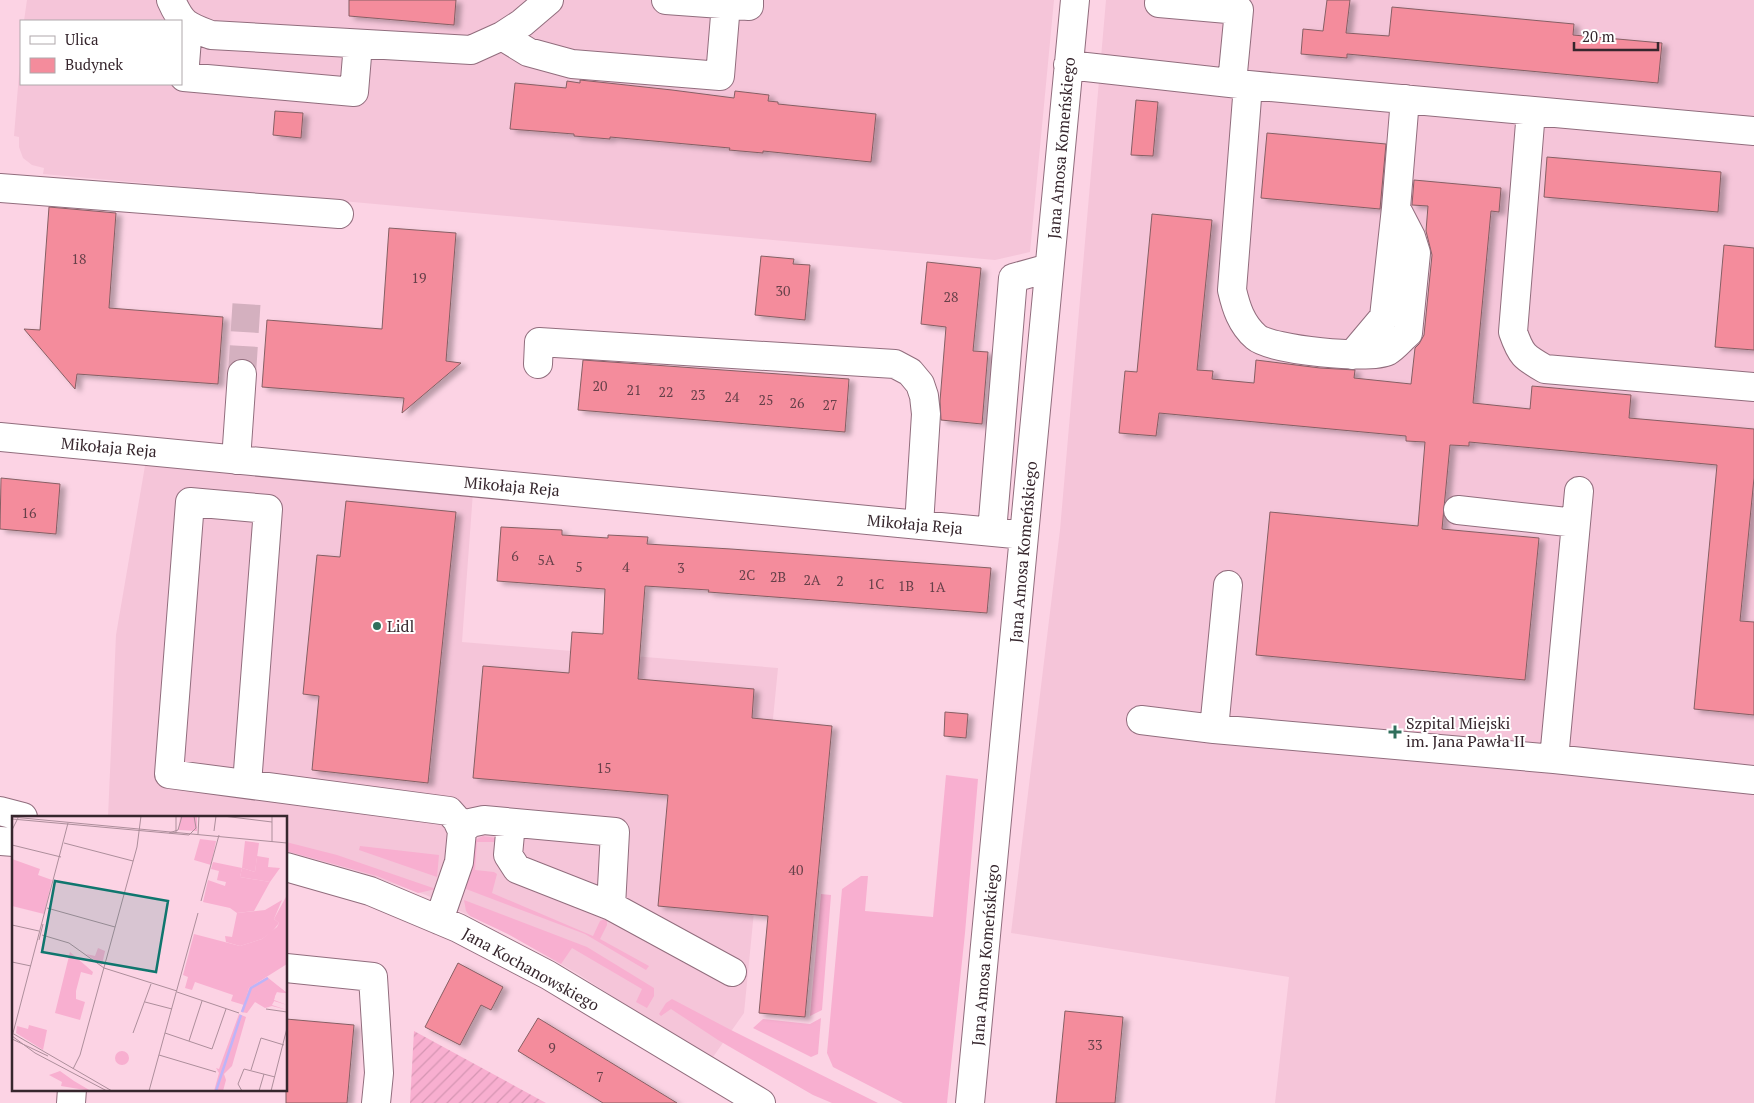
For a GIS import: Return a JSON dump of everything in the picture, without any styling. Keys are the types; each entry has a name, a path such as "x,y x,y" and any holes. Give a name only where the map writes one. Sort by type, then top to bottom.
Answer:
{"street":[{"path":"171,0 178,16 188,26 211,35 471,50 502,36 522,23 549,0"},
{"path":"502,36 528,52 572,64 720,76 738,2 666,0"},
{"name":"Jana Amosa Komeńskiego","path":"970,1103 1075,0"},
{"path":"1159,3 1239,10 1240,84 1232,290 1238,314 1257,338 1289,348 1352,355 1388,351 1408,333 1416,253 1411,237 1396,208 1405,99"},
{"path":"188,26 184,77 354,92 358,44"},
{"path":"1068,65 1240,84 1531,112 1754,131"},
{"path":"1531,112 1513,332 1517,344 1526,358 1544,368 1754,387"},
{"path":"0,188 339,214"},
{"path":"992,532 1013,278 1049,268"},
{"path":"538,364 539,342 895,364 910,372 920,384 924,396 926,414 919,525"},
{"path":"236,460 242,374"},
{"name":"Mikołaja Reja","path":"0,437 1024,535"},
{"path":"1554,759 1579,491"},
{"path":"247,784 268,509 190,502 169,774 449,811 457,820 462,831 460,862 439,920"},
{"path":"1458,510 1576,523"},
{"path":"1214,729 1228,585"},
{"path":"1141,720 1214,729 1554,759 1754,780"},
{"path":"0,811 19,816"},
{"path":"462,831 470,823 484,820 615,832 611,906"},
{"path":"511,822 508,855 517,869 611,906 732,972"},
{"name":"Jana Kochanowskiego","path":"288,867 370,891 458,928 548,975 761,1103"},
{"path":"288,968 373,977 379,1073 376,1103"},
{"path":"71,1103 72,1090"}],"shaded area":[{"path":"27,0 1054,0 1030,252 995,260 43,174 44,168 32,165 23,158 19,147 19,137 14,136 20,61 20,85 182,85 182,20 24,20"},
{"name":"Szpital Miejski im. Jana Pawła II","path":"1106,0 1754,0 1754,1103 1275,1103 1289,977 1011,933 1060,530"},
{"path":"146,460 473,492 462,642 778,668 744,1013 713,1057 646,1018 578,974 508,934 426,895 353,870 288,852 288,816 108,816 116,635"},
{"path":"946,775 978,779 965,933 947,1103 903,1103 833,1067 827,1053 842,889 861,876 868,876 865,911 933,917"},
{"path":"483,836 496,838 494,842 477,842 475,870 497,874 492,893 593,936 600,921 604,919 607,921 607,925 600,939 649,966 646,970 585,934 466,889 473,841"},
{"path":"288,843 337,855 436,889 418,893 377,876 288,852"},
{"path":"360,846 439,855 437,877 359,850"},
{"path":"821,894 831,895 822,1010 810,1016"},
{"path":"464,900 587,947 654,988 654,996 647,1008 636,1002 642,989 572,948 561,964 508,934 470,916 466,911"},
{"path":"672,999 878,1103 832,1103 813,1095 718,1040 671,1009 661,1016 659,1014 666,1003"},
{"path":"821,1018 818,1054 811,1057 753,1028 763,1019 810,1024"},
{"path":"414,1031 546,1103 410,1103"}],"building":[{"path":"349,0 456,0 454,25 349,16"},
{"path":"1327,0 1350,0 1346,33 1389,36 1392,7 1574,24 1573,35 1662,43 1658,83 1347,54 1347,58 1301,54 1303,29 1323,31"},
{"path":"580,80 734,98 735,91 769,95 768,101 778,102 778,104 876,114 871,162 510,129 515,83 566,88 567,81 580,83"},
{"path":"1136,100 1158,102 1153,156 1131,155"},
{"path":"275,111 303,113 301,138 273,135"},
{"path":"1267,133 1386,144 1380,209 1261,198"},
{"path":"1547,157 1721,172 1718,212 1544,197"},
{"path":"1414,180 1501,188 1499,212 1491,211 1473,403 1530,409 1532,386 1631,395 1629,418 1754,429 1754,478 1740,621 1754,622 1754,715 1694,709 1717,465 1469,442 1469,446 1450,445 1442,529 1539,538 1525,680 1256,655 1270,512 1418,526 1425,442 1406,441 1406,436 1159,413 1156,436 1119,433 1125,371 1137,372 1152,214 1212,220 1197,370 1213,371 1212,379 1254,383 1256,360 1320,368 1355,370 1354,378 1411,384 1415,348 1424,335 1432,255 1426,231 1428,206 1412,205"},
{"path":"49,207 116,213 109,308 223,317 218,384 77,374 75,389 24,329 40,330"},
{"path":"389,228 456,233 446,361 461,363 402,413 404,398 262,387 267,320 382,329"},
{"path":"1724,245 1754,248 1754,350 1715,347"},
{"path":"761,256 794,259 793,264 810,265 805,320 755,315"},
{"path":"927,262 981,268 973,351 988,352 982,424 941,420 940,401 946,327 921,324"},
{"path":"583,360 849,379 845,432 578,410"},
{"path":"1,478 60,484 56,534 0,529"},
{"name":"Lidl","path":"346,501 456,512 428,783 312,770 319,696 303,694 317,555 340,557"},
{"path":"501,527 562,530 562,535 608,538 608,535 648,537 647,544 991,568 987,613 645,586 638,679 754,689 752,718 832,726 805,1017 759,1013 768,916 658,906 668,795 473,778 483,666 569,673 572,632 603,634 605,589 497,581"},
{"path":"945,712 968,714 966,738 944,736"},
{"path":"458,963 503,987 491,1010 481,1005 460,1045 425,1027"},
{"path":"1065,1011 1123,1017 1115,1103 1056,1103"},
{"path":"538,1018 677,1103 603,1103 518,1051"},
{"path":"288,1019 354,1025 347,1103 286,1103 286,1090 288,1090"}],"tunnel":[{"path":"242,374 247,296"}],"place":[{"name":"Lidl","path":"377,626"},
{"name":"Szpital Miejski im. Jana Pawła II","path":"1395,732"}]}
